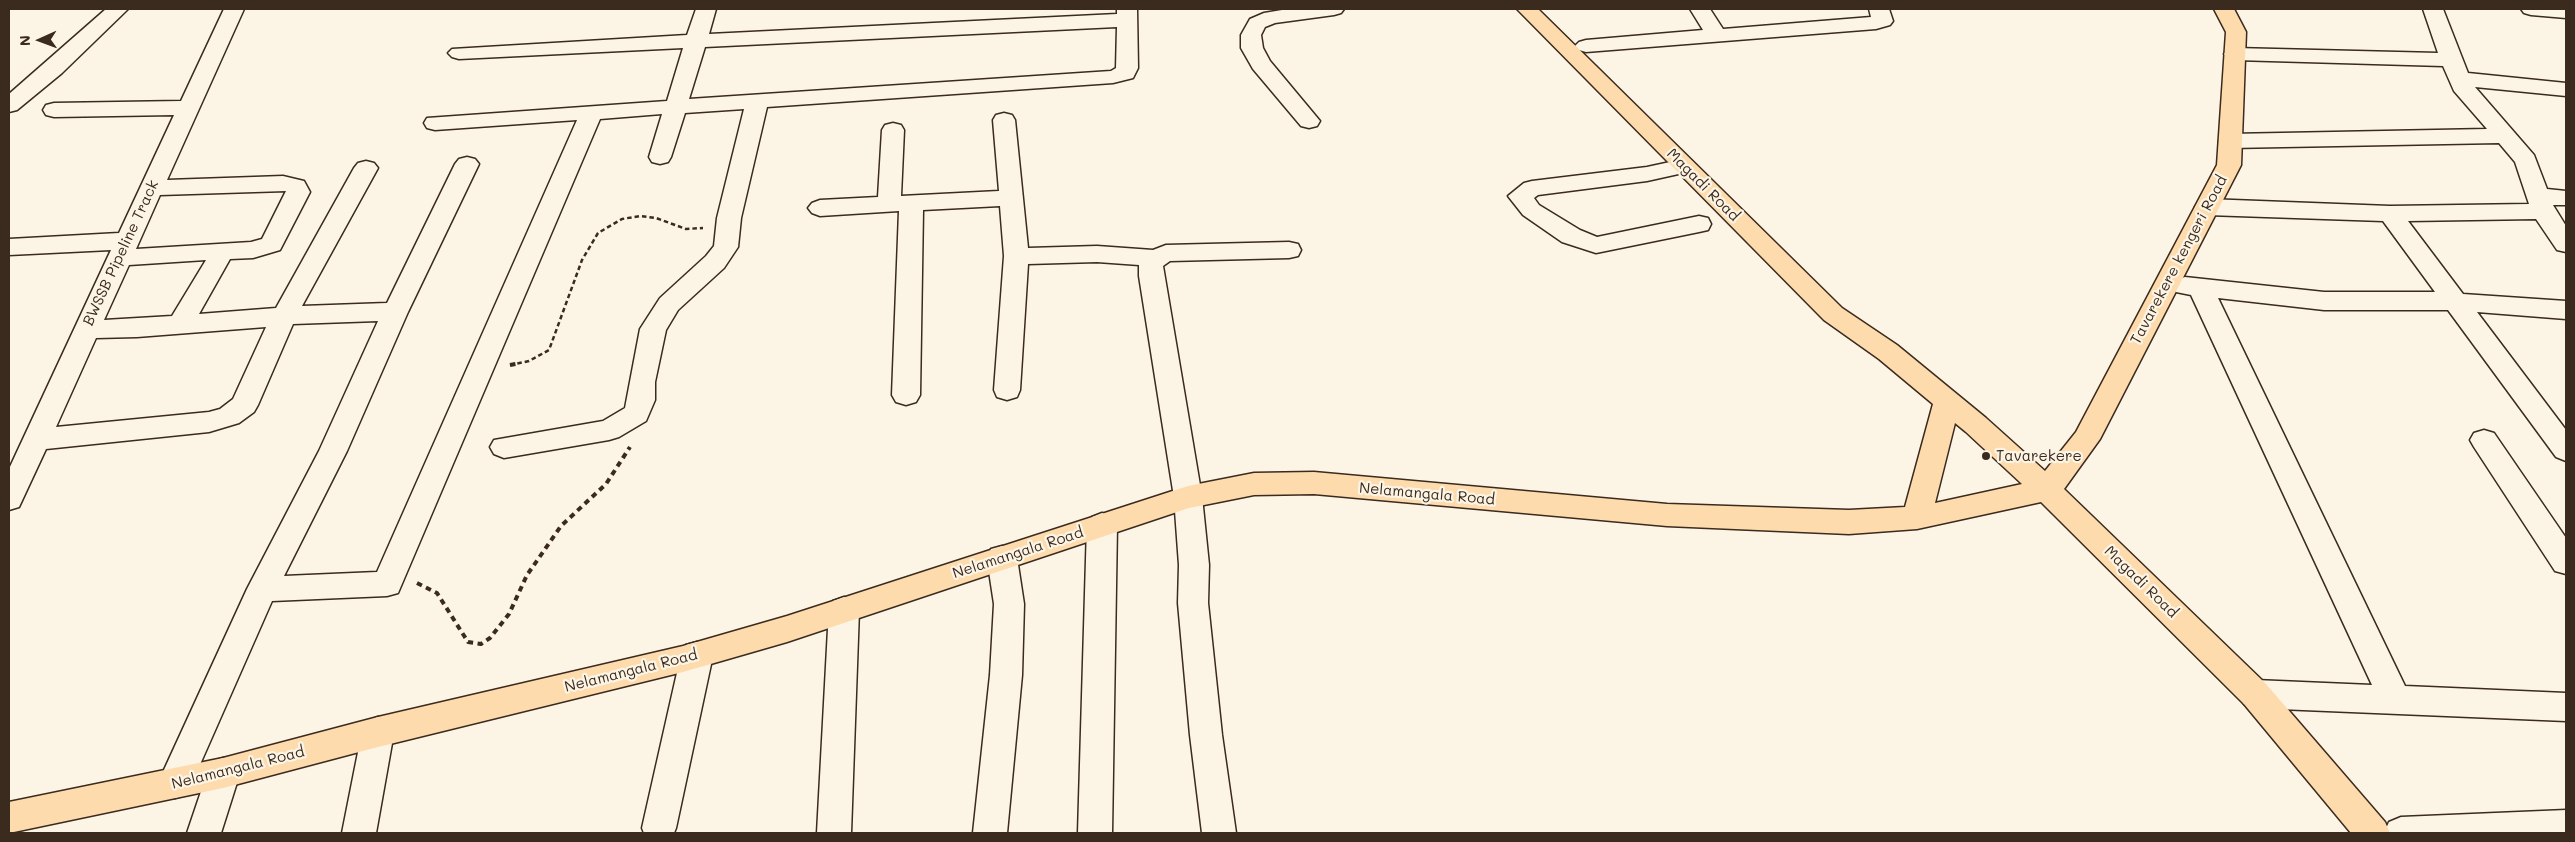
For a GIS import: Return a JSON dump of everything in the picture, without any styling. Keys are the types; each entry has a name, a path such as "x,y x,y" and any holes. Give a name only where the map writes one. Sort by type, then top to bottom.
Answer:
{"main road":[{"name":"Magadi Road","path":"1527,9 1684,166 1770,238"},
{"name":"Magadi Road","path":"1549,9 1770,238 1833,314 1888,352 2048,490 2255,694 2373,833"},
{"name":"Tavarekere kengeri Road","path":"2048,490 2086,439 2229,165 2236,32 2224,9"},
{"path":"1917,518 1947,402"},
{"name":"Nelamangala Road","path":"9,818 223,773 378,732 697,655 844,610 1188,496 1254,484 1314,483 1667,516 1849,522 1917,518 2048,490"}],"street":[{"path":"9,105 68,56 118,9"},
{"name":"BWSSB Pipeline Track","path":"9,499 234,9"},
{"path":"660,157 706,9"},
{"path":"1309,121 1261,64 1252,48 1251,35 1257,23 1271,17 1334,9"},
{"path":"1700,9 1716,34"},
{"path":"1788,9 1801,27"},
{"path":"1586,46 1880,22 1884,18 1879,9"},
{"path":"2433,9 2462,86 2526,160 2540,204 2566,244"},
{"path":"2531,9 2566,12"},
{"path":"435,123 1121,76 1127,68 1128,14 695,41 459,53"},
{"path":"2235,54 2455,70 2566,89"},
{"path":"504,447 609,430 636,414 641,400 653,329 669,304 723,254 729,218 757,102"},
{"path":"54,110 188,108"},
{"path":"262,589 387,584 591,113"},
{"path":"1004,120 1016,256 1008,390"},
{"path":"893,130 900,204 906,395"},
{"path":"2230,141 2505,136"},
{"path":"175,783 262,589 332,451 395,312 466,164"},
{"path":"1684,166 1647,174 1532,188 1520,196 1531,210 1571,236 1596,245 1699,224"},
{"path":"35,440 209,422 229,416 244,405 284,316 366,168"},
{"path":"9,247 122,250 253,250 271,244 298,192 296,186 282,183 151,188"},
{"path":"820,208 1011,198"},
{"path":"2207,207 2390,214 2540,204 2566,198"},
{"path":"2390,214 2566,450"},
{"path":"1016,256 1097,254 1156,258 1166,253 1180,252 1289,250"},
{"path":"180,324 218,260 219,251"},
{"path":"1156,258 1151,266 1150,276 1188,496 1194,565 1193,604 1206,735 1219,833"},
{"path":"2166,284 2324,301 2425,300 2566,310"},
{"path":"2200,288 2396,701"},
{"path":"86,329 137,328 337,312 395,312"},
{"path":"2484,440 2566,562"},
{"path":"1095,833 1102,525"},
{"path":"990,833 1006,666 1009,604 1002,558"},
{"path":"834,833 844,610"},
{"path":"659,828 697,655"},
{"path":"2255,694 2566,707"},
{"path":"360,833 378,732"},
{"path":"204,833 223,773"},
{"path":"2401,833 2566,826"}],"path":[{"path":"479,370 530,361 549,350 582,260 598,233 622,219 632,217 656,218 686,230 712,226 729,218"},
{"path":"387,584 421,583 437,593 468,642 473,645 486,641 509,614 527,575 561,526 606,484 621,464 633,438 636,414"}],"place":[{"name":"Tavarekere","path":"1986,456"}]}
